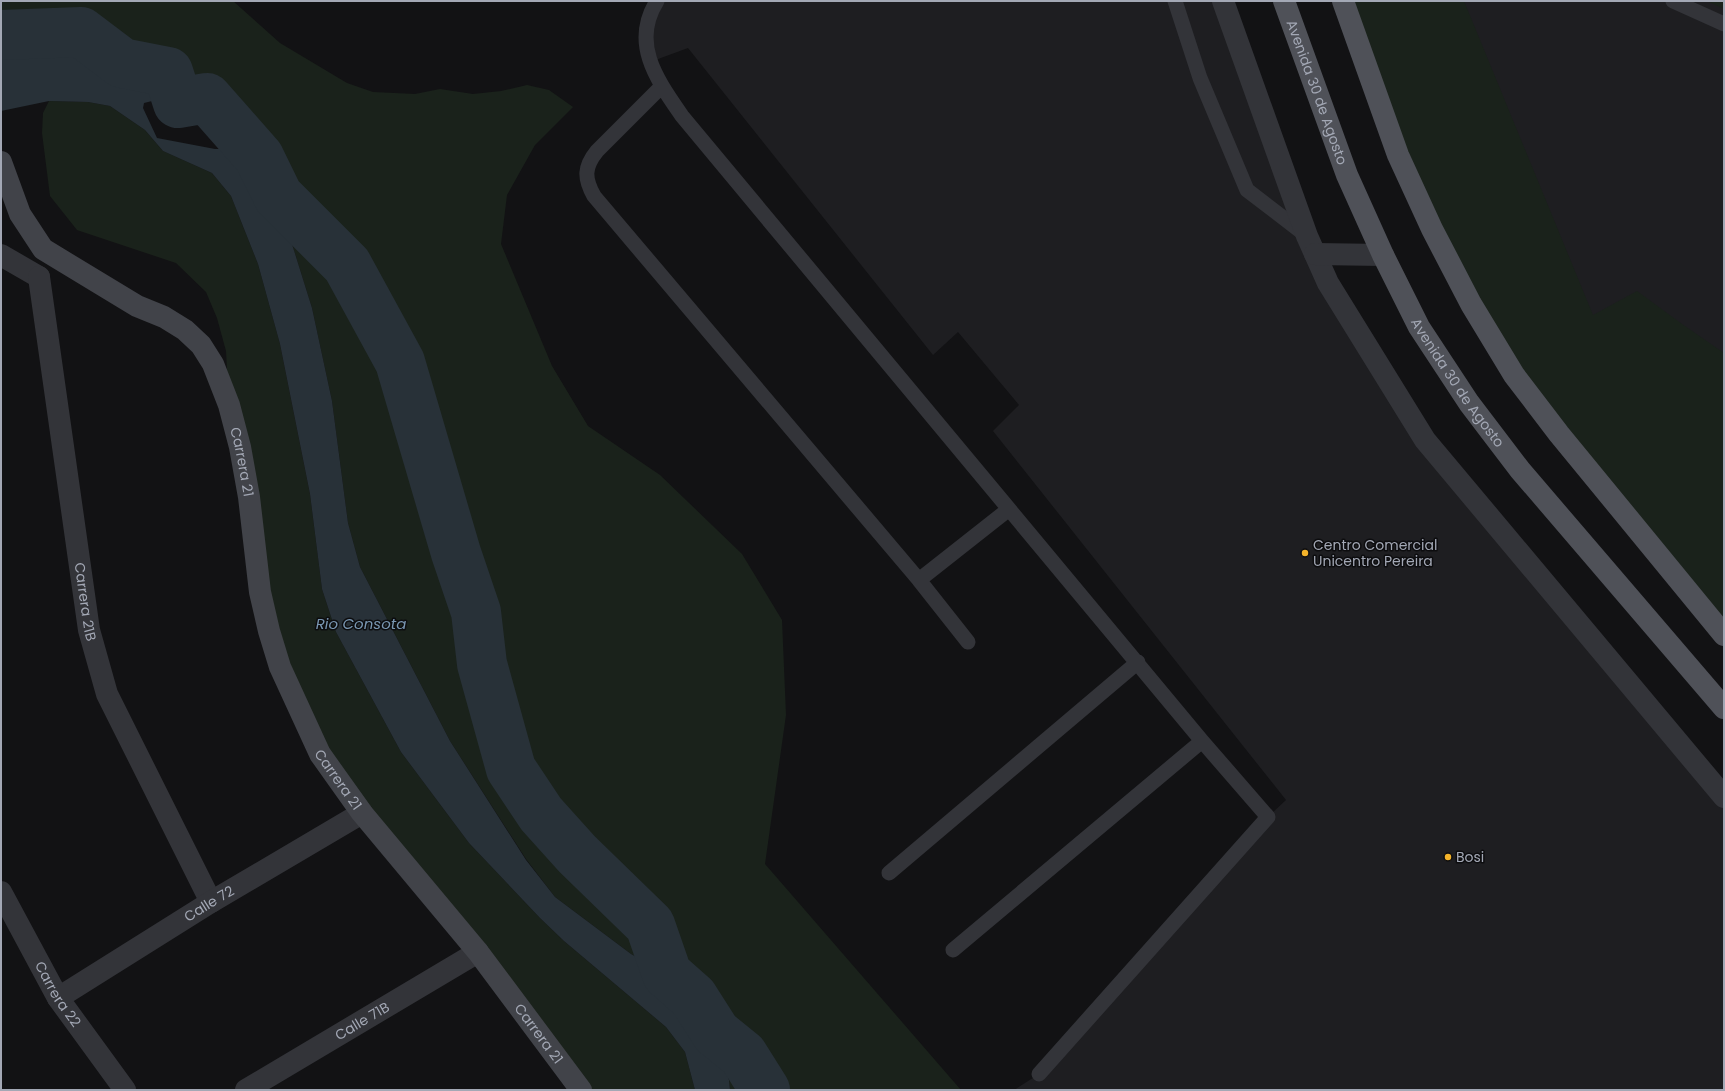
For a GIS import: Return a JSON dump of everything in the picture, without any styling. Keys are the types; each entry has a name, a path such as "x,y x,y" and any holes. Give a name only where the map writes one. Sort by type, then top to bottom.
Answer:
{"main road":[{"name":"Avenida 30 de Agosto","path":"1284,1 1347,175 1418,327 1469,402 1520,470 1724,708"},
{"path":"1343,1 1398,155 1432,229 1471,304 1514,375 1559,434 1724,636"}],"street":[{"path":"1223,1 1311,245 1328,283 1425,440 1724,797"},
{"name":"Carrera 21","path":"1,162 20,214 43,249 137,306 164,317 185,330 201,345 213,364 229,405 240,447 249,497 260,592 280,668 320,754 362,813 478,952 578,1089"},
{"path":"1311,245 1383,254"},
{"path":"1,255 39,277 66,263"},
{"name":"Carrera 21B","path":"39,277 89,630 107,694 211,902"},
{"name":"Calle 72","path":"58,998 211,902 362,813"},
{"name":"Carrera 22","path":"1,892 58,998 125,1090"},
{"name":"Calle 71B","path":"246,1090 478,952"}],"lane":[{"path":"657,1 646,26 646,42 650,62 662,86 682,116 1008,509 1138,662 1202,741 1268,817 1039,1074"},
{"path":"1175,1 1200,78 1247,190 1311,245"},
{"path":"1673,1 1724,24"},
{"path":"662,86 596,150 589,161 587,172 588,185 594,196 919,580 968,642"},
{"path":"919,580 1008,509"},
{"path":"889,873 1138,662"},
{"path":"953,950 1202,741"}],"shaded area":[{"path":"1,1 233,1 280,43 347,83 373,92 415,94 440,89 473,94 501,91 527,85 549,90 573,107 535,145 507,195 501,244 552,366 588,426 660,475 742,554 782,620 786,715 765,864 961,1090 730,1090 729,1080 716,1033 667,974 631,954 555,897 526,859 450,741 360,567 348,523 332,401 312,308 277,196 259,157 207,98 65,54 7,57 1,48"},
{"name":"Centro Comercial Unicentro Pereira","path":"657,1 1223,1 1307,236 1425,440 1724,797 1724,1090 1014,1090 1039,1074 1268,817 1286,800 993,431 1019,405 958,332 933,355 688,48 650,62"},
{"path":"1343,1 1724,1 1724,635"},
{"path":"1343,1 1464,1 1593,315 1637,291 1724,353 1724,635 1471,304"},
{"path":"1707,1 1724,1 1724,9"},
{"path":"49,101 88,102 110,106 145,130 163,151 212,173 231,196 258,264 280,344 310,494 322,589 336,632 401,752 469,843 540,918 564,941 666,1027 685,1052 695,1090 581,1090 362,813 280,667 229,405 226,351 217,318 206,292 176,263 77,230 50,196 42,133 43,113"}],"water":[{"name":"Rio Consota","path":"65,54 168,72 207,98 259,157 277,196 312,308 332,401 348,523 360,567 450,741 526,860 555,897 631,954 667,974 693,997 716,1033 729,1080 730,1090 695,1090 685,1052 666,1027 564,941 540,918 469,843 401,752 336,632 322,589 310,494 280,344 258,264 231,196 212,173 163,151 145,130 110,106 88,102 49,101 1,111 1,59 7,57","holes":["156,100 178,103 192,111 221,139 224,149 215,149 157,138 143,108 144,103"]}],"waterway":[{"path":"1,35 81,32 122,63 168,72 178,103 207,98 259,157 278,196 347,265 400,362 456,553 476,612 482,664 511,769 541,814 577,854 650,925 667,974 693,997 716,1033 743,1055 765,1090"}],"place":[{"name":"Centro Comercial Unicentro Pereira","path":"1305,553"},
{"name":"Bosi","path":"1448,857"}]}
